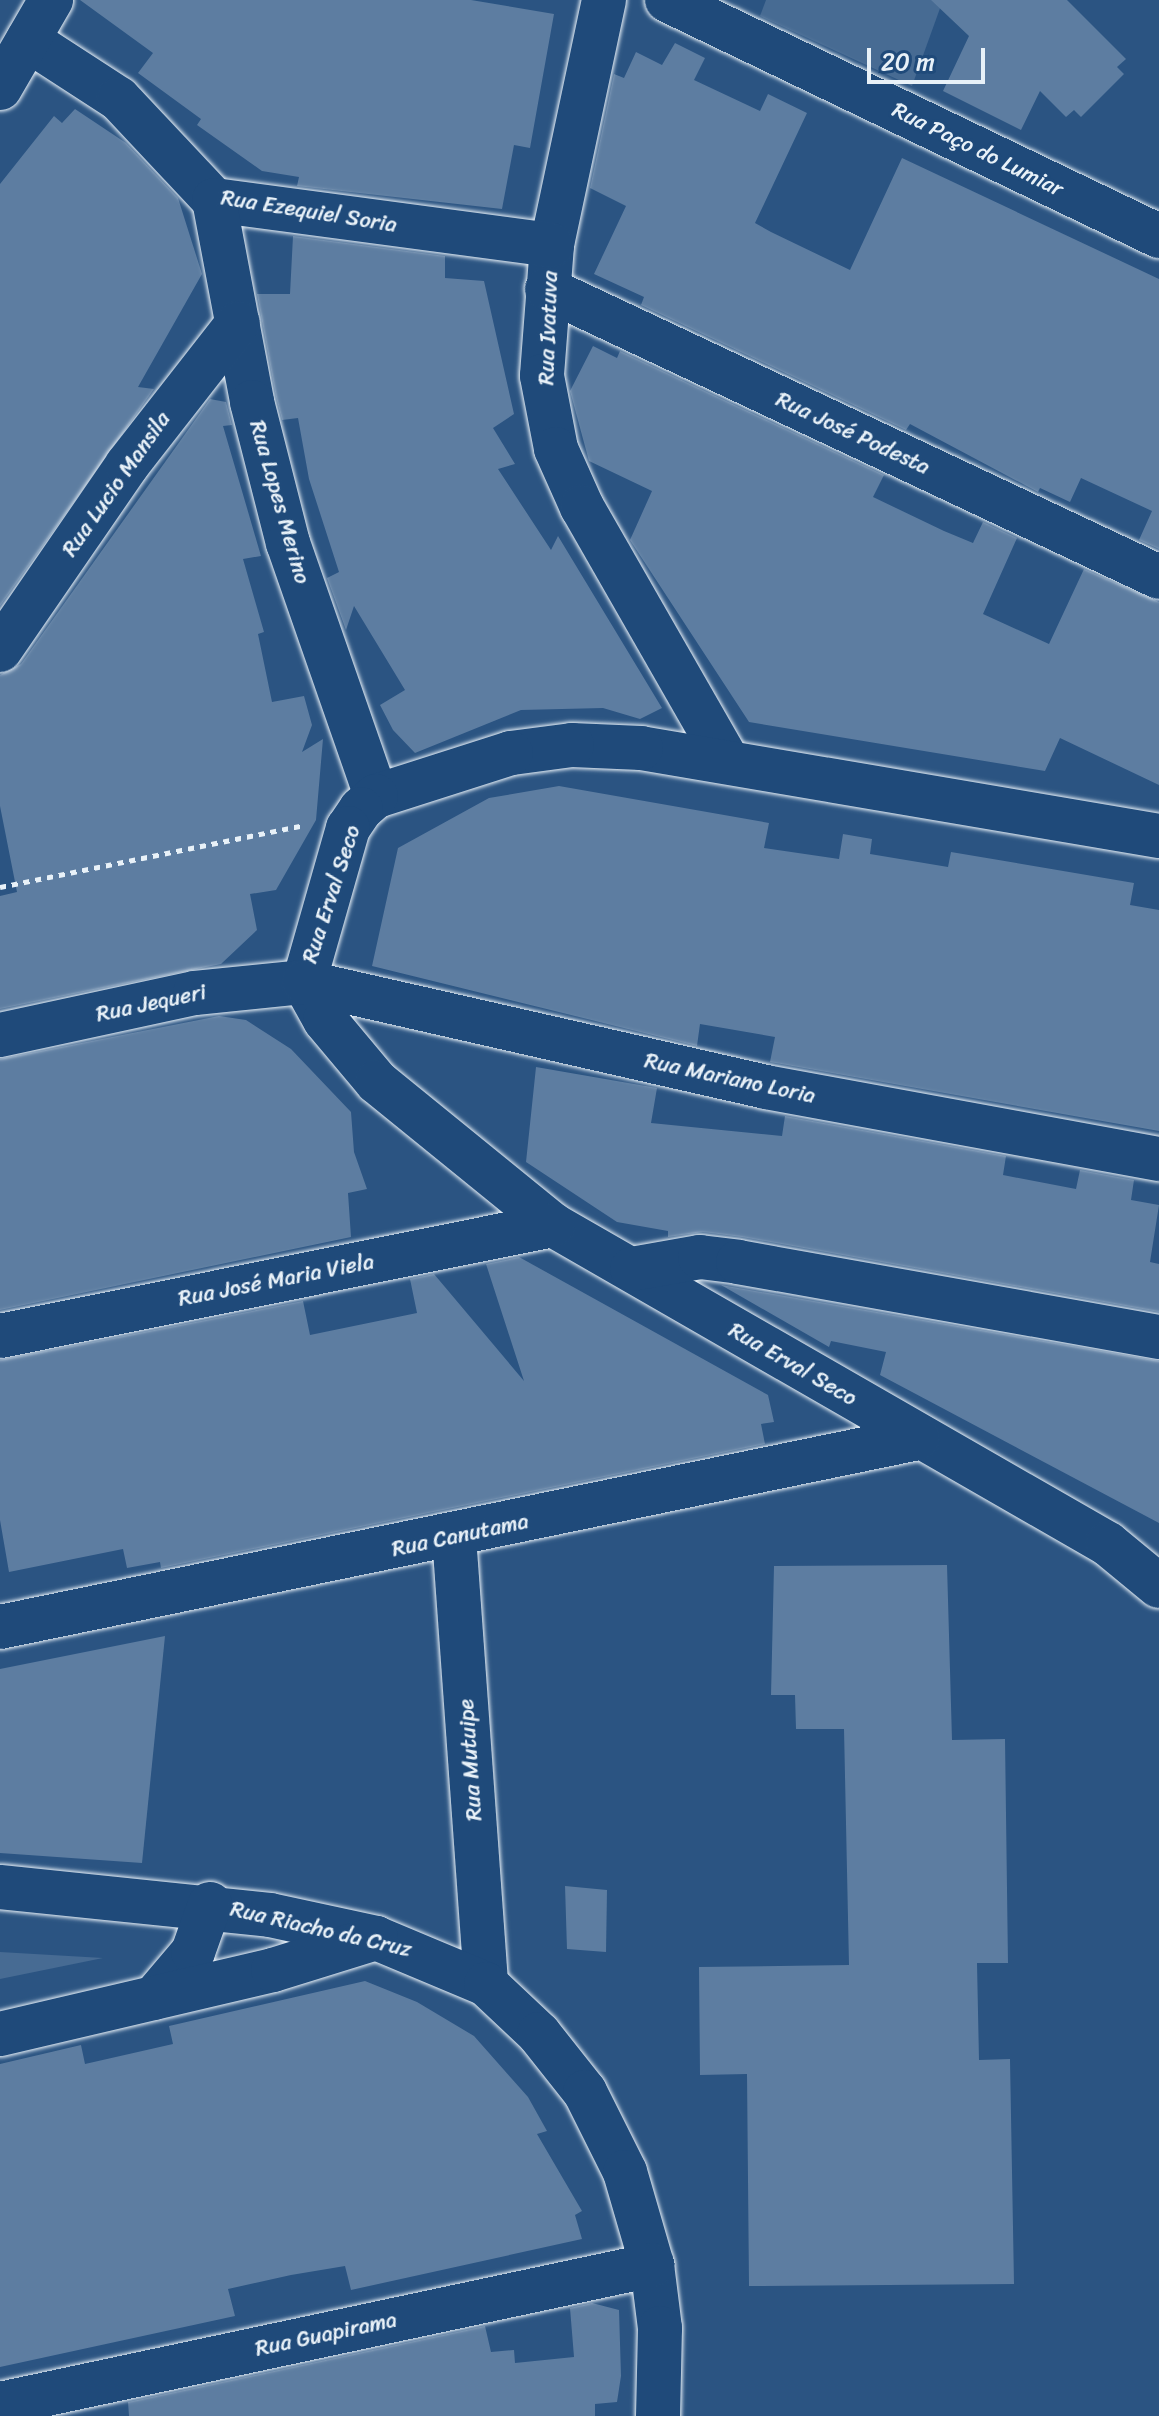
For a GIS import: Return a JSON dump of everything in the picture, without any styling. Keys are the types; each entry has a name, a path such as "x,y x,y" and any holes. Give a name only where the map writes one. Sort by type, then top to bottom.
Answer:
{"street":[{"path":"0,88 51,0"},
{"name":"Rua Ivatuva","path":"604,0 552,245 542,376 556,449 582,507 727,760"},
{"name":"Rua Paço do Lumiar","path":"667,0 1159,236"},
{"name":"Rua Ezequiel Soria","path":"28,40 119,99 214,200 552,245"},
{"name":"Rua Lopes Merino","path":"214,200 238,323 288,543 362,812"},
{"name":"Rua José Podesta","path":"547,289 1159,577"},
{"name":"Rua Lucio Mansila","path":"0,650 127,465 238,323"},
{"path":"362,812 511,753 572,745 727,760 1159,836"},
{"name":"Rua Erval Seco","path":"362,812 304,982 325,1020 377,1082 553,1225 918,1438 1108,1544 1159,1586"},
{"name":"Rua Jequeri","path":"0,1035 195,993 304,982"},
{"name":"Rua Mariano Loria","path":"304,982 766,1087 1159,1159"},
{"name":"Rua José Maria Viela","path":"0,1336 553,1225"},
{"path":"632,1269 700,1257 1159,1337"},
{"name":"Rua Canutama","path":"0,1627 454,1536 918,1438"},
{"name":"Rua Mutuipe","path":"454,1536 486,1984"},
{"name":"Rua Riacho da Cruz","path":"0,1887 210,1904 376,1938 432,1956 486,1984 539,2034 585,2092 625,2172 652,2265 660,2328 658,2416"},
{"path":"154,1998 193,1952 210,1904"},
{"path":"0,2034 154,1998 376,1938"},
{"name":"Rua Guapirama","path":"0,2404 652,2265"}],"path":[{"path":"0,887 362,812"}],"shaded area":[{"path":"766,0 943,0 912,86 760,16"},
{"path":"0,1952 103,1958 0,1979"}],"building":[{"path":"80,0 471,0 554,14 530,148 514,145 502,209 297,186 299,177 262,171 197,125 201,119 138,73 153,53"},
{"path":"931,0 1067,0 1126,59 1117,67 1124,74 1081,117 1074,110 1066,117 1040,91 1021,130 943,91 969,36"},
{"path":"675,43 705,58 694,80 760,111 768,94 807,113 755,223 771,232 850,270 902,158 1159,279 1159,549 1139,540 1152,511 1081,478 1070,502 1040,488 1038,492 910,424 906,430 641,305 644,297 594,274 626,206 590,188 614,74 624,78 636,52 662,65"},
{"path":"75,109 126,143 178,198 202,274 138,387 154,389 0,606 0,184 54,116 62,123"},
{"path":"293,236 445,256 445,278 484,281 514,414 493,428 515,464 498,469 551,550 558,536 662,708 640,719 603,708 521,710 415,753 393,730 380,705 405,690 354,606 346,630 327,578 339,572 309,479 298,418 282,420 276,397 257,294 290,294"},
{"path":"593,346 617,358 620,351 884,475 873,497 944,531 973,543 983,522 1017,538 983,614 1049,644 1084,569 1159,602 1159,785 1060,738 1045,771 749,722 630,540 652,491 589,461 570,391"},
{"path":"210,399 226,402 232,425 223,426 261,556 243,559 264,632 258,634 272,702 304,696 312,725 302,752 323,739 316,820 276,890 250,894 257,930 221,964 0,1009 0,896 17,892 0,806 0,675 21,664"},
{"path":"559,786 769,823 764,848 839,859 843,834 872,839 870,854 948,867 951,852 1134,883 1130,905 1159,910 1159,1131 770,1062 775,1037 700,1024 697,1046 372,966 398,848 489,798"},
{"path":"219,1016 246,1020 291,1049 351,1112 354,1152 367,1189 348,1193 351,1237 0,1310 0,1059"},
{"path":"536,1067 657,1088 651,1123 782,1136 785,1116 1006,1156 1003,1175 1076,1189 1080,1170 1134,1180 1131,1200 1159,1205 1150,1262 1159,1264 1159,1312 742,1237 703,1232 668,1237 668,1231 617,1222 526,1162"},
{"path":"519,1257 768,1395 774,1422 761,1424 765,1444 161,1568 160,1562 127,1568 123,1549 9,1572 0,1520 0,1360 303,1301 310,1335 417,1313 410,1279 434,1274 524,1381 486,1264"},
{"path":"721,1285 1159,1361 1159,1523 880,1375 886,1352 831,1341 829,1347"},
{"path":"947,1565 952,1740 1005,1739 1008,1963 977,1963 979,2060 1010,2059 1014,2284 749,2286 747,2074 700,2075 699,1967 849,1965 844,1729 796,1729 795,1695 771,1695 774,1566"},
{"path":"165,1636 142,1863 0,1853 0,1669"},
{"path":"565,1886 607,1890 606,1952 567,1949"},
{"path":"365,1981 417,2002 474,2036 528,2097 547,2131 537,2134 582,2211 575,2215 582,2239 351,2290 345,2266 291,2275 228,2289 235,2316 0,2367 0,2064 81,2045 85,2064 173,2044 169,2026"},
{"path":"592,2303 619,2310 621,2376 617,2402 595,2404 595,2416 129,2416 128,2402 485,2326 491,2352 514,2350 515,2363 574,2357 570,2308"}]}
